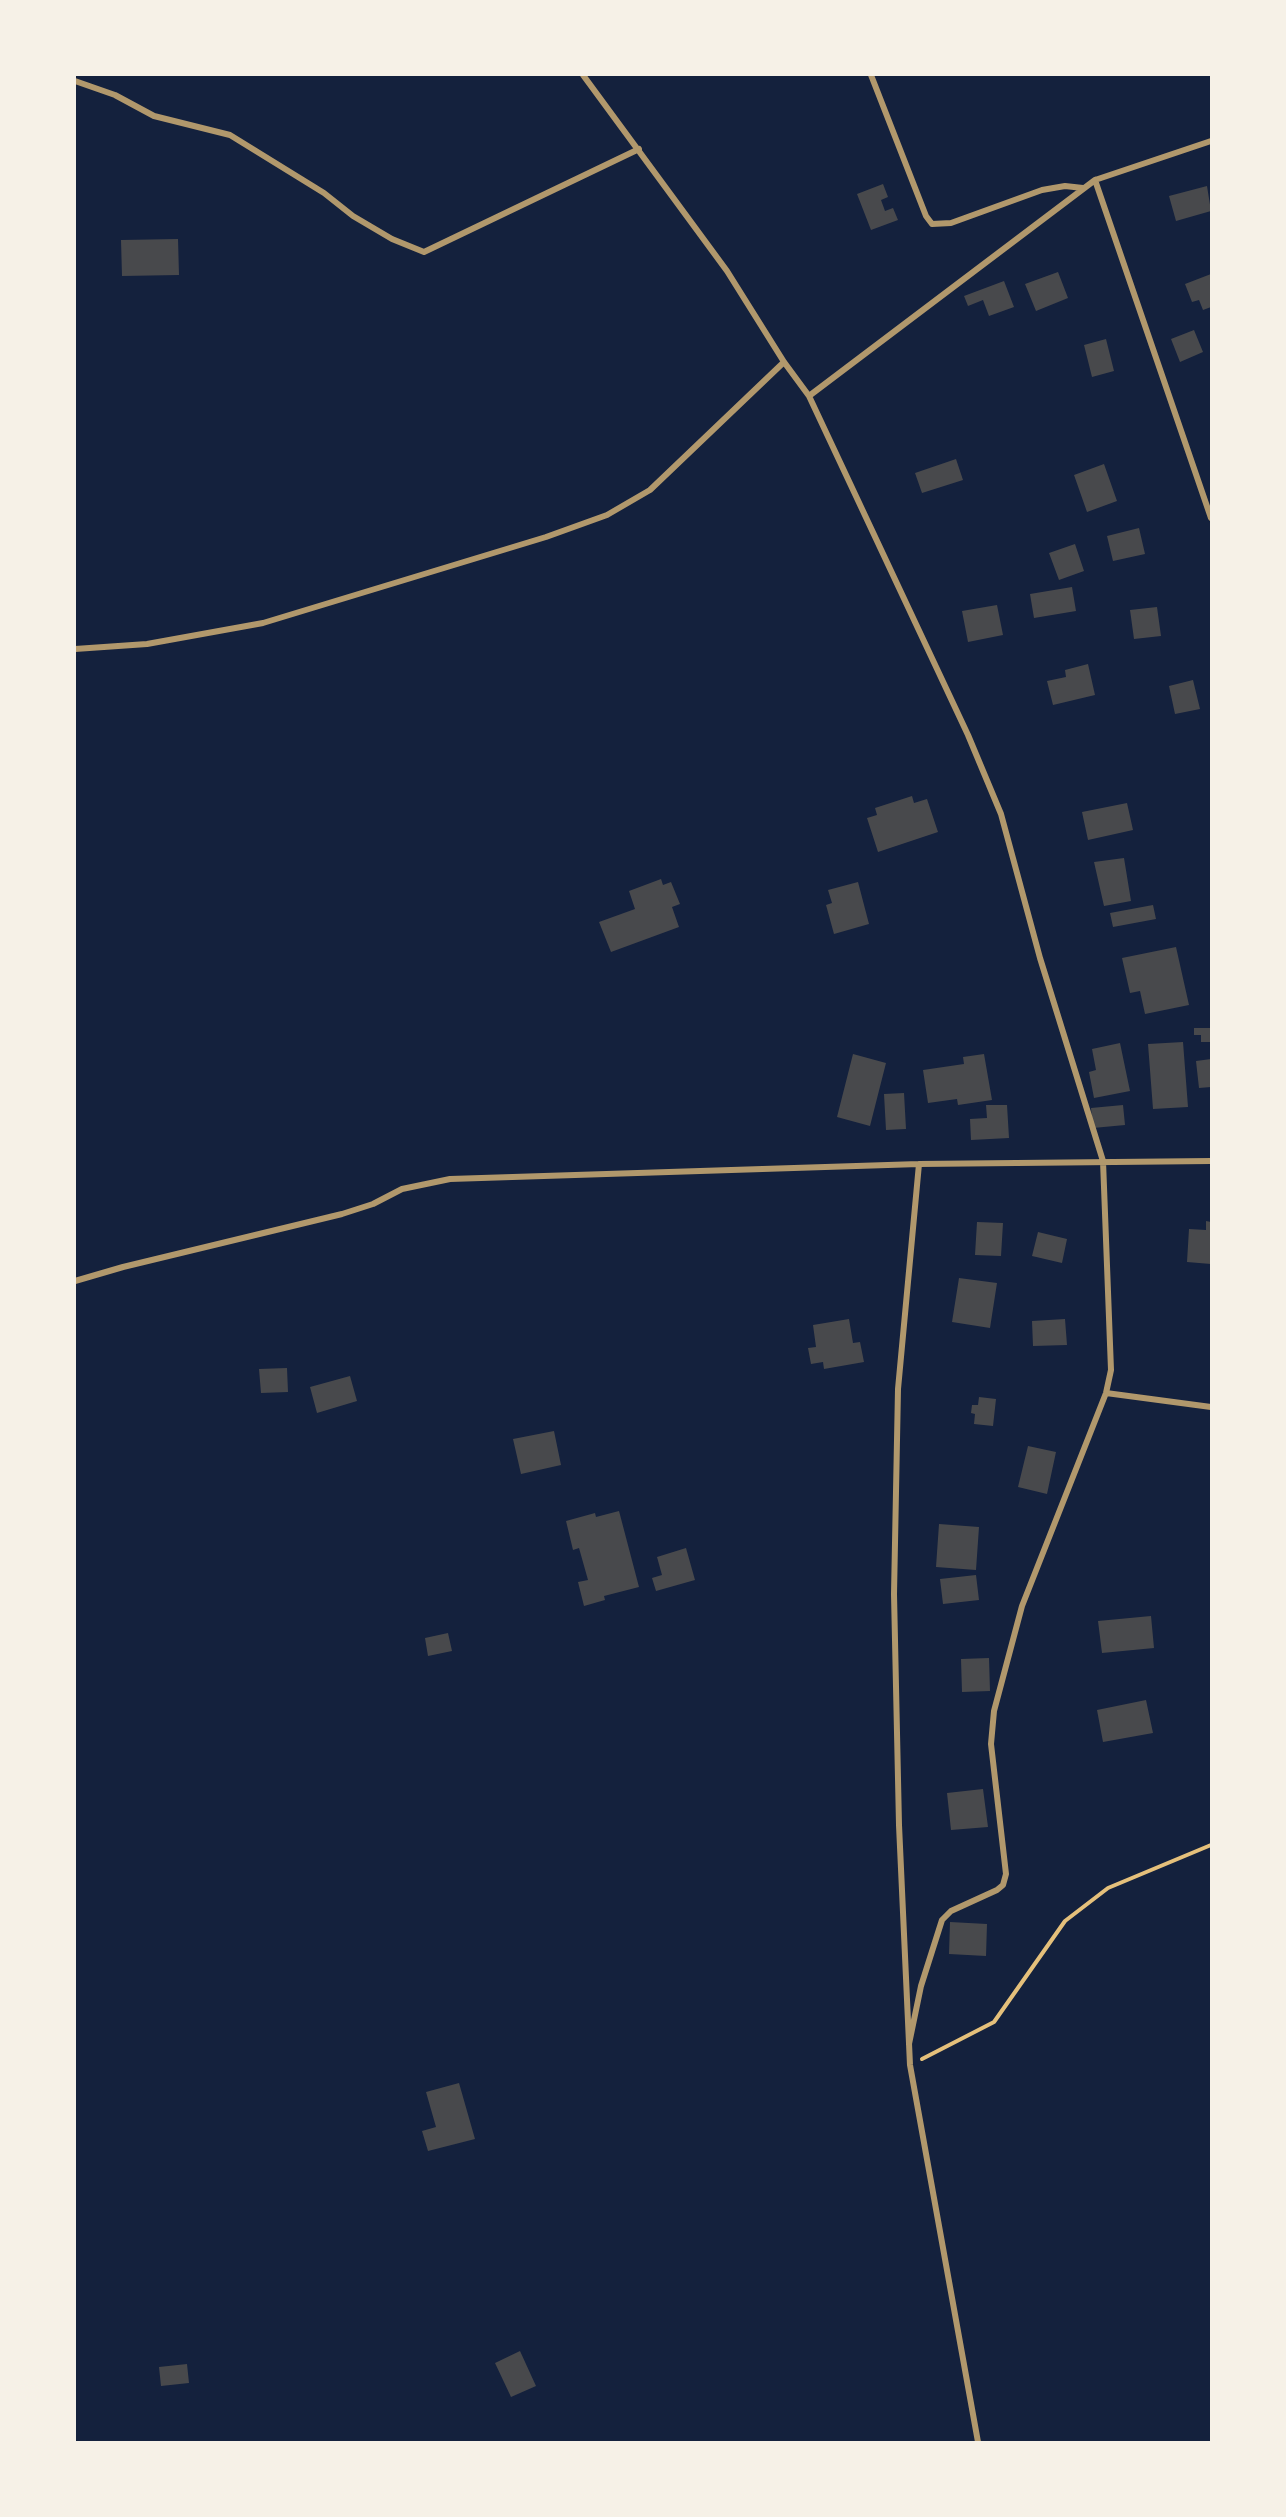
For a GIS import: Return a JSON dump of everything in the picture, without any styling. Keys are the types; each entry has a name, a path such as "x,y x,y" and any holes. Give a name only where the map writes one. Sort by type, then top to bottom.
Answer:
{"street":[{"path":"584,75 728,271 784,362 809,396 968,735 1001,814 1040,958 1103,1161 1112,1356 1106,1394 1022,1606 994,1711 991,1744 1006,1874 1003,1885 997,1890 951,1911 942,1920 921,1986 909,2044"},
{"path":"871,75 926,216 932,224 951,223 1042,190 1065,186 1084,188"},
{"path":"75,81 115,95 154,116 230,135 324,193 353,216 392,239 424,252 639,149"},
{"path":"809,396 1095,180 1211,141"},
{"path":"1095,180 1211,518"},
{"path":"75,649 147,644 263,622 546,537 607,515 650,490 784,362"},
{"path":"75,1281 123,1267 342,1214 373,1204 402,1189 450,1179 920,1164 1211,1161"},
{"path":"920,1164 900,1347 894,1535 899,1825 910,2065 978,2442"},
{"path":"1106,1394 1211,1407"}],"path":[{"path":"910,2065 994,2022 1065,1921 1108,1888 1211,1845"}],"building":[{"path":"883,184 888,197 881,200 885,211 893,208 898,220 871,230 857,194"},
{"path":"1207,186 1211,211 1176,221 1169,196"},
{"path":"178,239 179,275 122,276 121,240"},
{"path":"1058,272 1068,298 1036,311 1025,284"},
{"path":"1211,274 1211,307 1203,310 1199,300 1192,302 1185,284"},
{"path":"1004,281 1014,307 989,316 983,300 968,306 964,296"},
{"path":"1194,330 1203,352 1180,362 1171,339"},
{"path":"1106,339 1114,371 1092,377 1084,345"},
{"path":"956,459 963,480 922,493 915,473"},
{"path":"1104,464 1117,501 1087,512 1074,475"},
{"path":"1139,528 1145,554 1113,561 1107,536"},
{"path":"1075,544 1084,571 1059,580 1049,553"},
{"path":"1072,587 1076,611 1034,618 1030,594"},
{"path":"997,605 1003,635 968,642 962,611"},
{"path":"1157,607 1161,636 1134,639 1130,610"},
{"path":"1088,664 1095,695 1053,705 1047,681 1066,677 1065,670"},
{"path":"1193,680 1200,709 1175,714 1169,686"},
{"path":"912,796 914,803 927,799 938,832 878,852 867,818 877,815 875,808"},
{"path":"1127,803 1133,830 1088,840 1082,812"},
{"path":"1124,858 1131,901 1104,906 1094,862"},
{"path":"661,879 663,885 671,882 680,904 672,907 679,927 611,952 599,922 635,909 629,891"},
{"path":"858,882 869,924 834,934 826,905 832,903 828,890"},
{"path":"1153,905 1156,919 1113,927 1110,913"},
{"path":"1176,947 1189,1005 1145,1014 1140,991 1130,993 1122,958"},
{"path":"1194,1028 1211,1028 1211,1042 1201,1042 1201,1035 1194,1035"},
{"path":"1183,1042 1188,1107 1153,1109 1148,1044"},
{"path":"1120,1043 1130,1091 1094,1098 1089,1072 1096,1070 1092,1049"},
{"path":"853,1054 886,1063 870,1126 837,1117"},
{"path":"984,1054 992,1100 958,1105 957,1099 928,1103 923,1070 964,1064 963,1057"},
{"path":"1211,1059 1211,1087 1199,1088 1196,1061"},
{"path":"904,1093 906,1129 886,1130 884,1094"},
{"path":"986,1105 1007,1105 1009,1138 971,1140 970,1119 987,1118"},
{"path":"1123,1105 1125,1125 1093,1128 1091,1108"},
{"path":"1206,1221 1211,1222 1211,1264 1187,1262 1189,1229 1206,1230"},
{"path":"977,1222 1003,1223 1001,1256 975,1255"},
{"path":"1038,1232 1067,1239 1062,1263 1032,1256"},
{"path":"959,1278 997,1283 990,1328 952,1322"},
{"path":"849,1319 853,1343 860,1342 864,1362 824,1369 823,1362 811,1364 808,1348 816,1347 813,1325"},
{"path":"1065,1319 1067,1345 1033,1346 1032,1321"},
{"path":"287,1368 288,1392 261,1393 259,1369"},
{"path":"350,1376 357,1401 317,1413 310,1387"},
{"path":"979,1397 996,1399 993,1426 974,1424 975,1414 971,1413 972,1405 978,1405"},
{"path":"554,1431 561,1465 521,1474 513,1439"},
{"path":"1028,1446 1056,1452 1047,1494 1018,1487"},
{"path":"619,1511 639,1587 604,1596 605,1600 584,1606 578,1582 588,1580 579,1548 573,1550 566,1521 595,1513 596,1517"},
{"path":"939,1524 979,1527 976,1570 936,1567"},
{"path":"686,1548 695,1580 656,1591 652,1578 662,1575 657,1557"},
{"path":"976,1575 979,1600 943,1604 940,1579"},
{"path":"1151,1616 1154,1648 1102,1653 1098,1621"},
{"path":"448,1633 452,1651 428,1656 425,1638"},
{"path":"989,1658 990,1691 962,1692 961,1659"},
{"path":"1146,1700 1153,1733 1103,1742 1097,1710"},
{"path":"983,1789 988,1827 951,1830 947,1793"},
{"path":"950,1922 987,1924 986,1956 949,1954"},
{"path":"459,2083 475,2139 428,2151 422,2131 436,2127 426,2092"},
{"path":"520,2351 536,2386 511,2397 495,2363"},
{"path":"187,2364 189,2383 161,2386 159,2367"}]}
